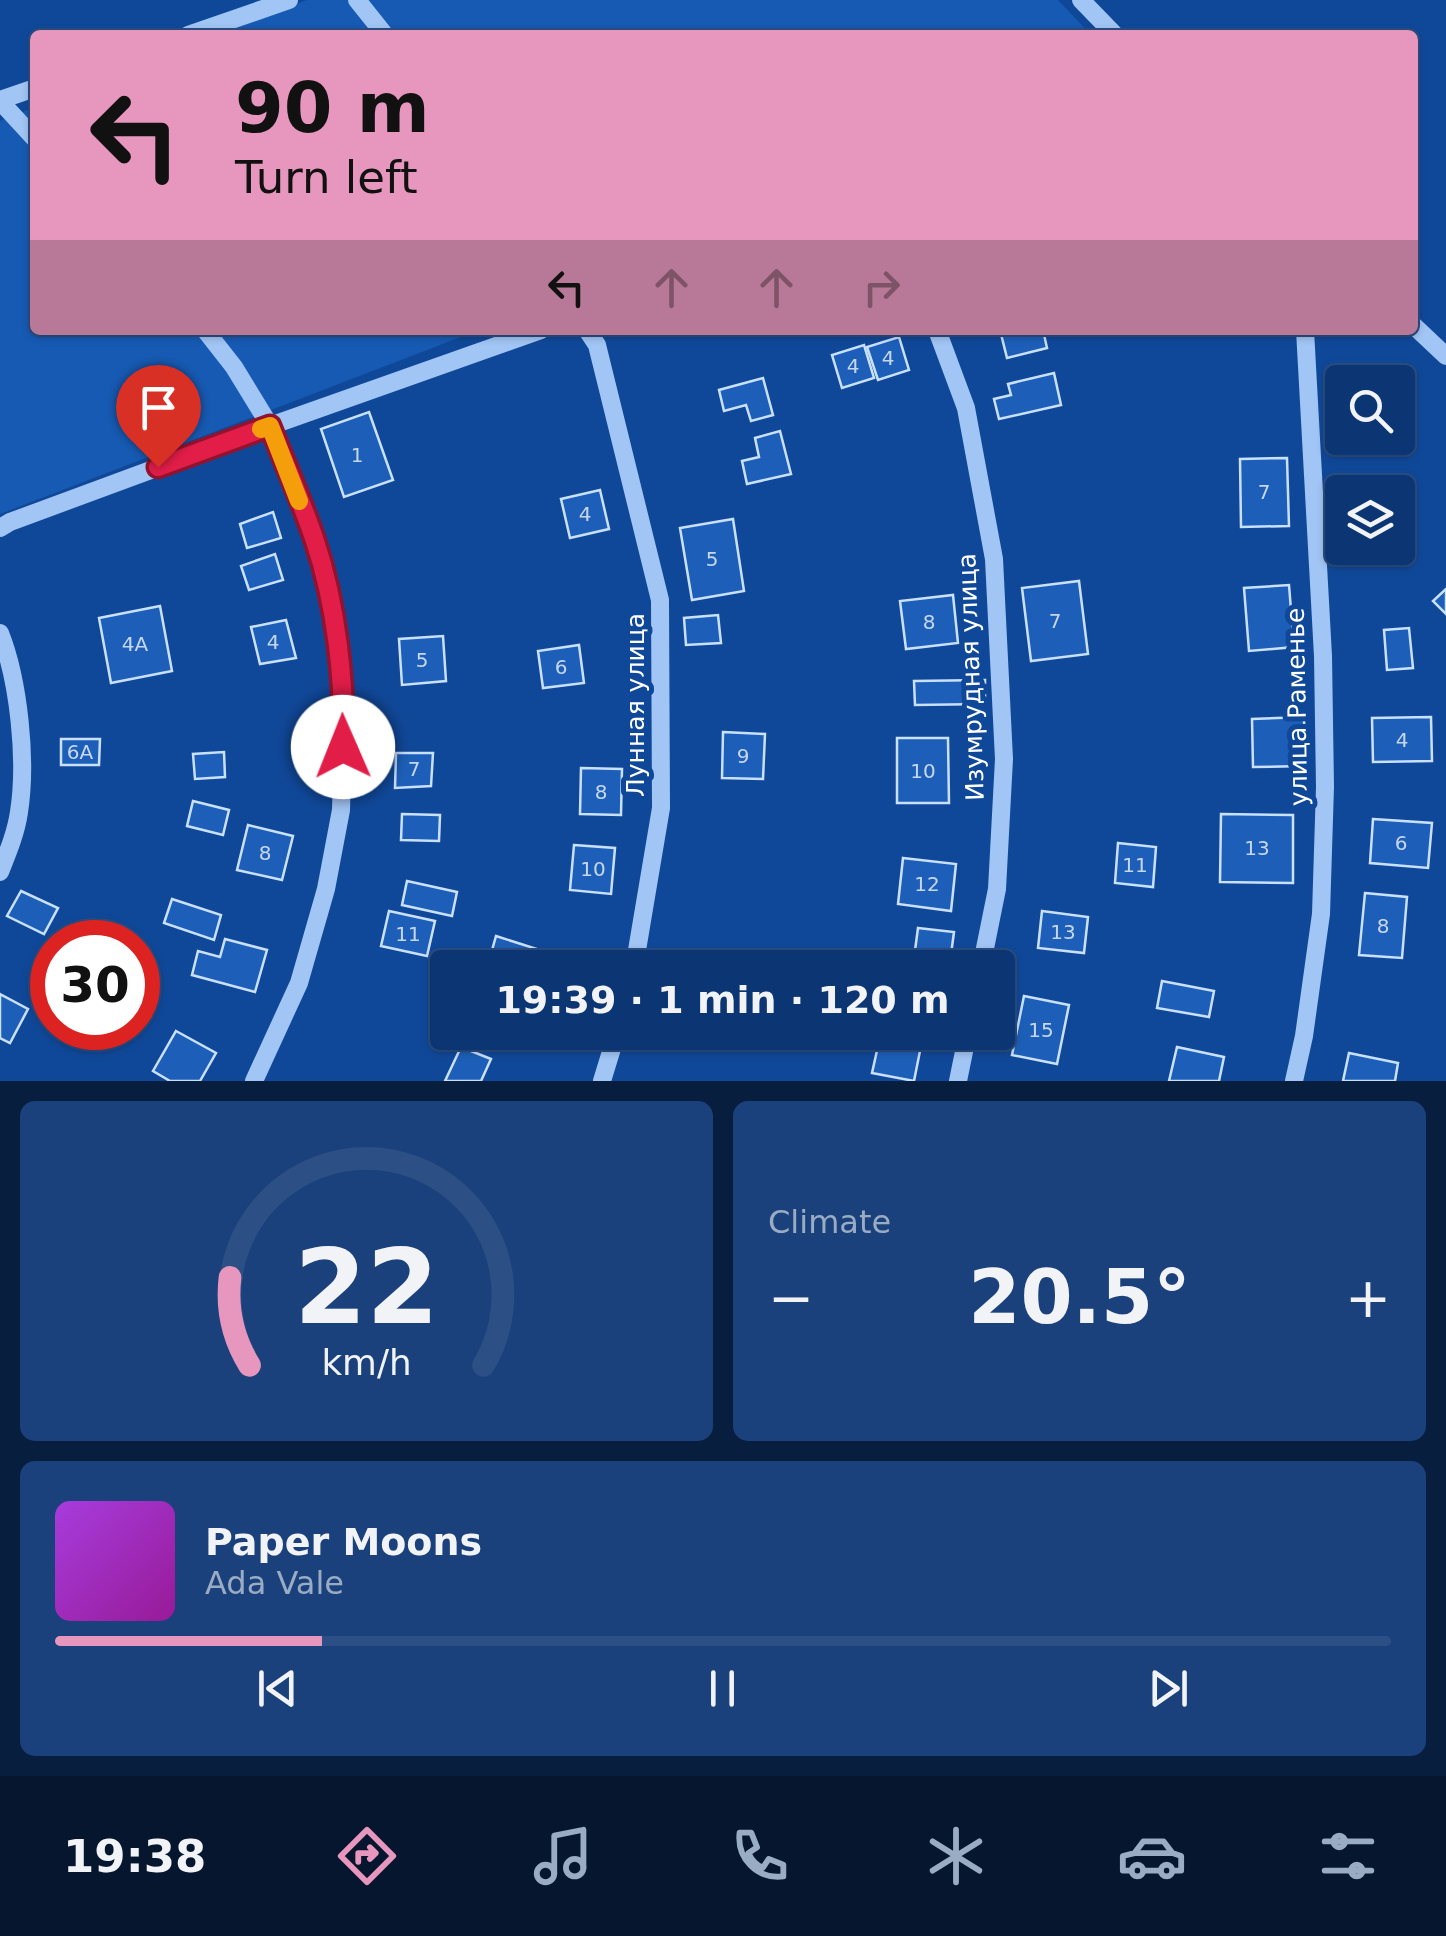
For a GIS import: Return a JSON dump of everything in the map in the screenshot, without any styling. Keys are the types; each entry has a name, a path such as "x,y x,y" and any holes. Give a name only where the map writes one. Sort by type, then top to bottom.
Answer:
{"street":[{"path":"203,30 290,0"},
{"path":"357,0 382,30"},
{"path":"1081,0 1110,30"},
{"path":"30,90 0,100 30,133"},
{"path":"1418,330 1446,356"},
{"path":"209,335 270,426 316,542 334,616 344,715 341,810 326,889 299,983 254,1081"},
{"path":"0,528 527,335"},
{"name":"Лунная улица","path":"590,335 597,345 660,600 661,808 637,950"},
{"name":"Изумрудная улица","path":"939,335 966,408 994,558 1004,759 996,889 984,950"},
{"name":"улица Раменье","path":"1294,1081 1321,914 1325,787 1305,335"},
{"path":"0,634 23,775 19,814 0,872"},
{"path":"602,1081 611,1050"},
{"path":"958,1081 964,1050"}],"shaded area":[{"path":"307,0 1058,0 1086,30 231,30"},
{"path":"30,109 30,335 466,335 0,514 0,121"}],"building":[{"path":"1001,335 1044,335 1047,348 1007,358"},
{"path":"899,337 909,370 878,380 867,347"},
{"path":"864,345 874,378 842,388 832,355"},
{"path":"1054,373 1061,405 999,419 994,399 1011,395 1008,384"},
{"path":"763,378 773,415 751,421 746,405 724,411 719,390"},
{"path":"369,412 393,480 344,497 321,429"},
{"path":"780,431 791,474 747,484 742,461 759,457 755,438"},
{"path":"1287,458 1289,526 1241,527 1240,459"},
{"path":"600,490 609,529 570,538 561,499"},
{"path":"273,512 281,538 247,548 240,524"},
{"path":"733,519 744,591 692,600 680,528"},
{"path":"275,554 283,580 249,590 241,566"},
{"path":"1079,581 1088,654 1031,661 1022,588"},
{"path":"1289,585 1294,647 1249,651 1244,588"},
{"path":"1446,589 1446,614 1433,601"},
{"path":"953,595 958,643 906,649 900,601"},
{"path":"160,606 172,671 111,683 99,618"},
{"path":"718,615 721,643 686,645 684,618"},
{"path":"286,620 296,658 260,664 251,627"},
{"path":"1409,628 1413,668 1387,670 1384,630"},
{"path":"443,636 446,681 402,685 399,639"},
{"path":"579,645 584,683 543,688 538,651"},
{"path":"985,680 985,704 915,705 914,681"},
{"path":"1304,717 1305,766 1253,767 1252,719"},
{"path":"1431,717 1432,761 1373,762 1372,718"},
{"path":"723,732 765,734 763,779 722,778"},
{"path":"897,738 948,738 949,803 897,803"},
{"path":"61,739 100,739 99,765 61,765"},
{"path":"224,752 225,777 195,779 193,754"},
{"path":"396,753 433,753 431,786 395,788"},
{"path":"581,768 622,769 621,815 580,814"},
{"path":"193,801 229,810 223,835 187,826"},
{"path":"402,814 440,815 439,841 401,840"},
{"path":"1221,814 1293,815 1293,883 1220,882"},
{"path":"1373,819 1432,823 1428,868 1370,863"},
{"path":"248,825 293,836 282,880 237,870"},
{"path":"1118,843 1156,847 1153,887 1115,883"},
{"path":"574,845 615,848 611,894 570,890"},
{"path":"903,858 956,864 951,911 898,904"},
{"path":"407,881 457,892 452,916 402,905"},
{"path":"21,891 58,908 52,920 30,920 30,927 7,916"},
{"path":"1365,893 1407,897 1402,958 1359,955"},
{"path":"172,899 221,915 214,940 164,923"},
{"path":"389,911 435,921 427,956 381,946"},
{"path":"1042,911 1088,917 1084,953 1038,948"},
{"path":"918,928 954,932 952,950 915,950"},
{"path":"496,936 540,950 492,950"},
{"path":"225,939 267,950 255,992 192,975 198,951 220,957"},
{"path":"1162,981 1214,991 1209,1017 1157,1008"},
{"path":"0,994 28,1009 10,1043 0,1038"},
{"path":"1024,996 1069,1005 1057,1064 1012,1055"},
{"path":"176,1031 216,1053 200,1081 170,1081 153,1071"},
{"path":"1177,1047 1224,1057 1219,1081 1169,1081"},
{"path":"460,1050 491,1059 481,1081 445,1081"},
{"path":"877,1050 920,1050 914,1081 872,1073"},
{"path":"1349,1053 1398,1063 1395,1081 1343,1081"}],"slow traffic":[{"path":"261,429 270,426 299,501"}],"route":[{"path":"158,467 270,426 316,542 334,616 344,715 343,747"}]}
